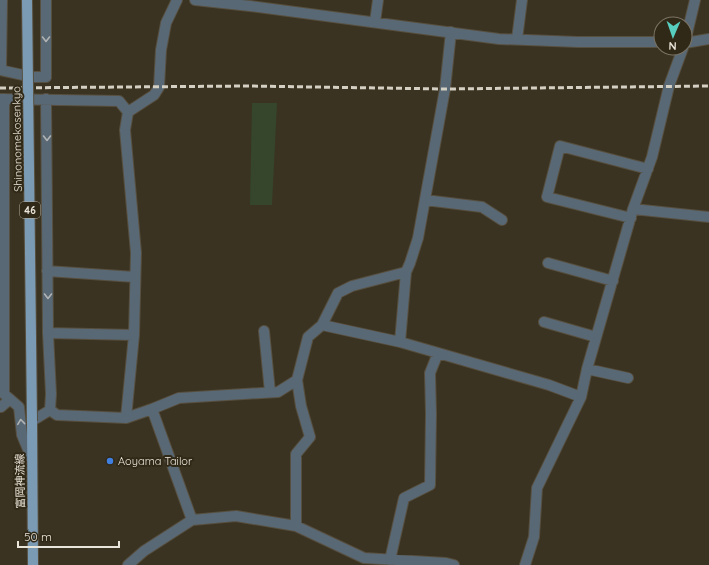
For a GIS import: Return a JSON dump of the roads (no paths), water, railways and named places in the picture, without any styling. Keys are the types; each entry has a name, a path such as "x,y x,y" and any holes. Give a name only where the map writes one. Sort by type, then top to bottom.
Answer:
{"main road":[{"name":"Shinonomekosenkyo","path":"27,0 32,421"},
{"name":"富岡神流線","path":"32,421 33,565"}],"street":[{"path":"2,0 1,70 32,77 46,77 46,0"},
{"path":"128,112 154,95 159,87 161,50 166,23 177,0"},
{"path":"195,0 251,3 499,39 578,42 653,42"},
{"path":"375,22 378,0"},
{"path":"517,40 522,0"},
{"path":"691,16 695,0"},
{"path":"400,342 406,272 418,238 446,89 451,32"},
{"path":"693,41 709,39"},
{"path":"525,565 534,537 537,488 581,397 587,369 632,214 652,157 669,86 680,56"},
{"path":"32,459 22,435 19,407 4,394 2,299 2,99 119,100 128,112 125,130 136,253 134,336 126,418"},
{"path":"46,99 47,271 51,394 50,410"},
{"path":"648,169 560,146 547,197 632,214 709,217"},
{"path":"425,200 482,207 502,220"},
{"path":"548,263 613,281"},
{"path":"47,271 135,276"},
{"path":"296,526 296,454 310,437 301,406 297,380 308,337 322,325 338,293 352,286 406,272"},
{"path":"544,322 596,338"},
{"path":"322,325 400,342 549,385 581,397"},
{"path":"264,331 270,392"},
{"path":"48,333 134,336"},
{"path":"390,560 404,498 430,485 430,372 438,353"},
{"path":"587,369 628,378"},
{"path":"50,410 57,415 126,418 152,410 179,398 278,392 297,380"},
{"path":"0,407 10,399"},
{"path":"32,421 50,410"},
{"path":"152,410 192,520"},
{"path":"128,565 144,551 192,520 236,516 296,526 364,558 448,564"}],"railway":[{"path":"0,88 248,86 445,89 709,86"}],"place":[{"name":"Aoyama Tailor","path":"110,461"}]}
